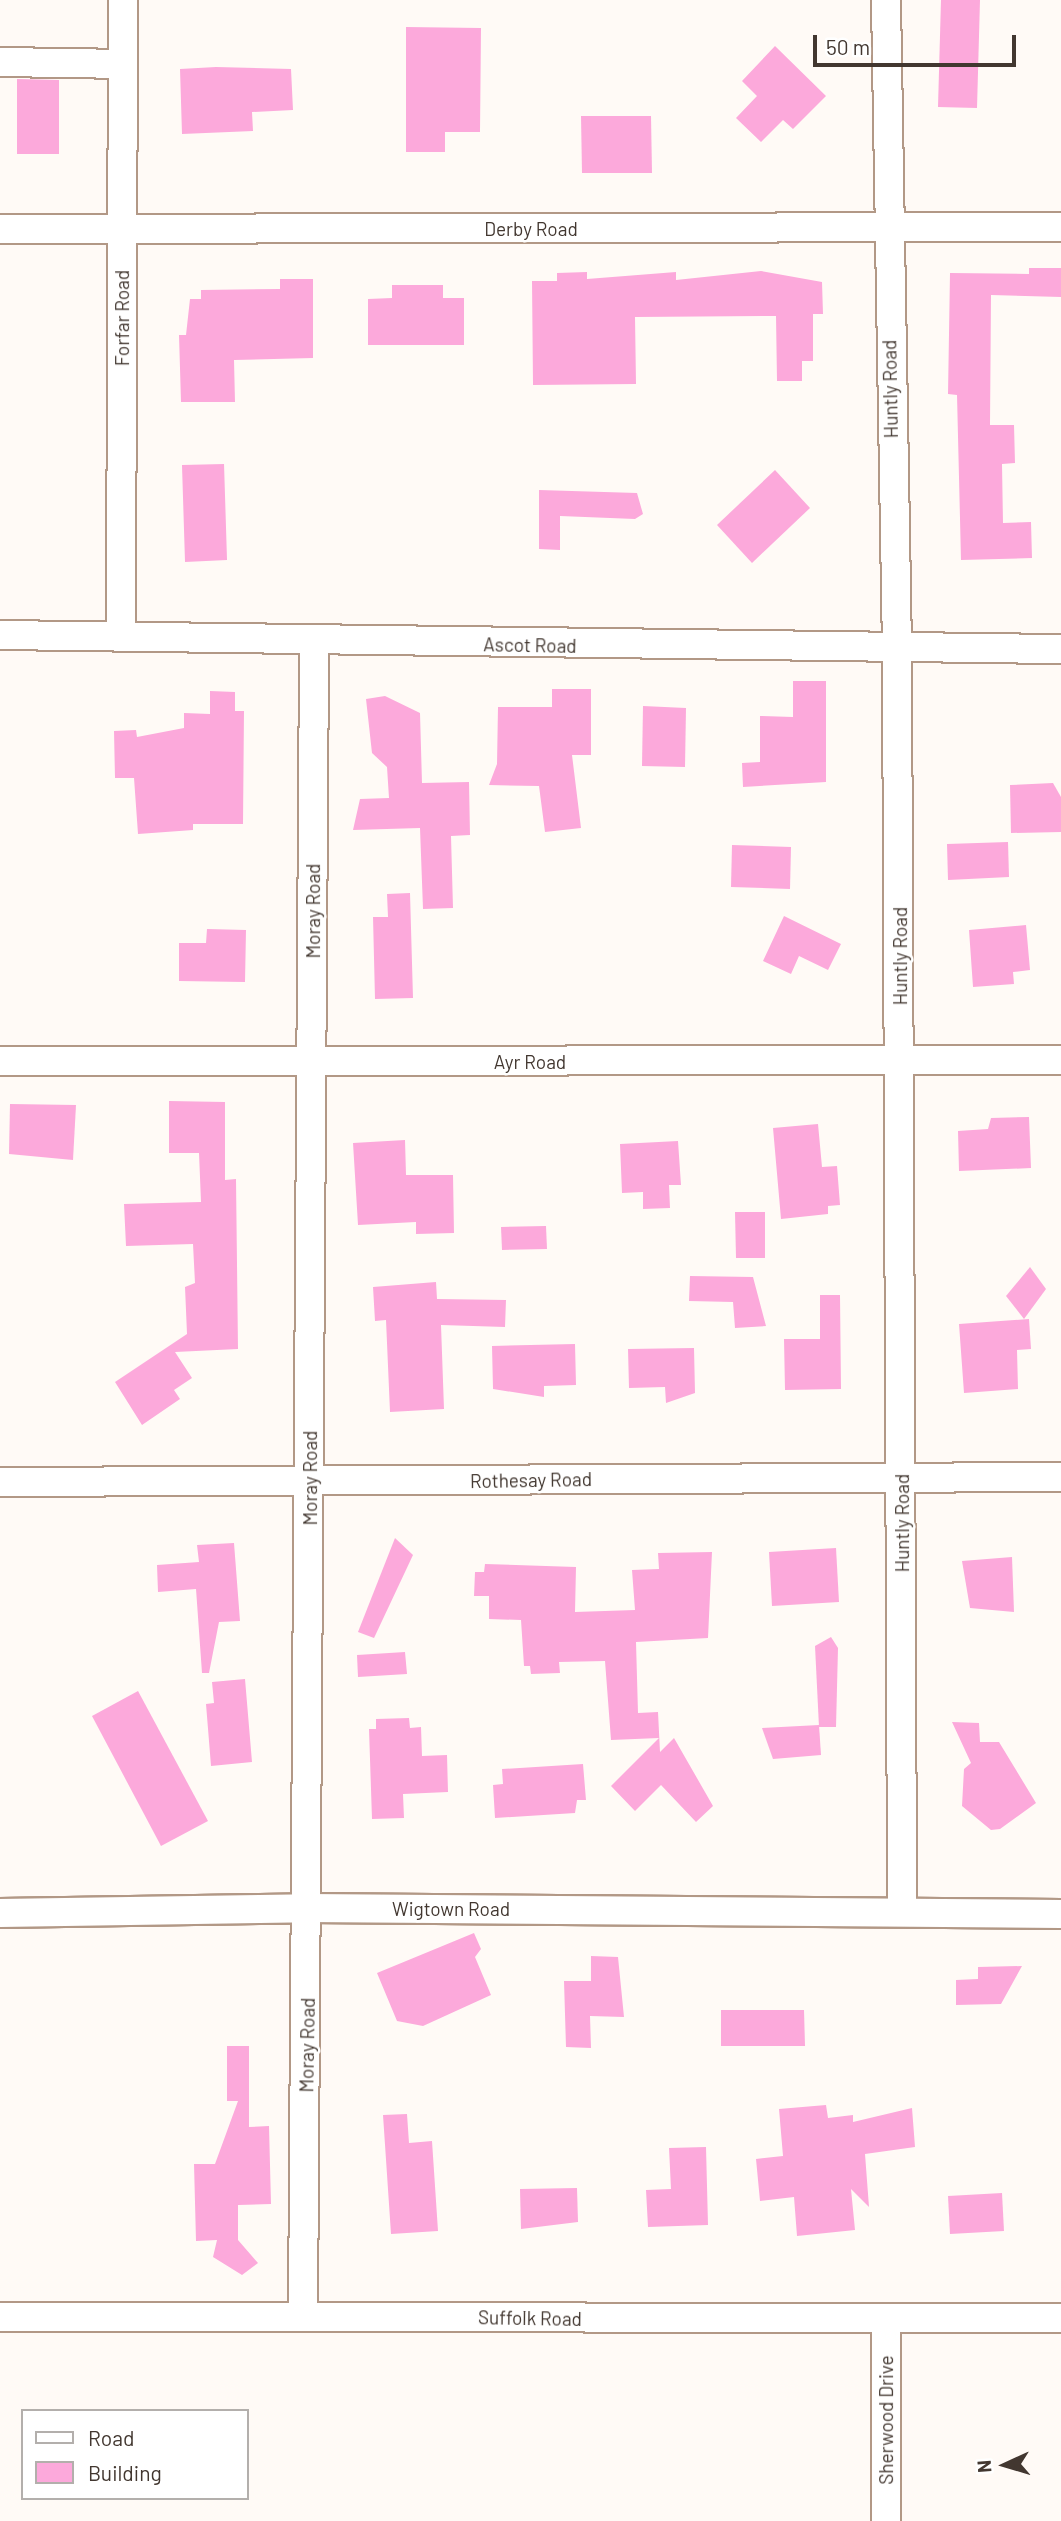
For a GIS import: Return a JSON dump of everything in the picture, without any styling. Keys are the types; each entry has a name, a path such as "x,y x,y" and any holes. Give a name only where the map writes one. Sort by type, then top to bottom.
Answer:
{"street":[{"name":"Forfar Road","path":"121,636 123,0"},
{"name":"Huntly Road","path":"886,0 897,650 902,1911"},
{"path":"0,62 123,64"},
{"name":"Derby Road","path":"0,229 1061,227"},
{"name":"Ascot Road","path":"0,635 897,650 1061,649"},
{"name":"Moray Road","path":"303,2315 308,1908 314,641"},
{"name":"Ayr Road","path":"0,1061 313,1063 1061,1060"},
{"name":"Rothesay Road","path":"0,1482 1061,1477"},
{"name":"Wigtown Road","path":"0,1913 308,1908 1061,1914"},
{"name":"Suffolk Road","path":"0,2317 303,2315 1061,2318"},
{"name":"Sherwood Drive","path":"886,2319 886,2521"}],"building":[{"path":"941,0 980,0 977,108 938,107"},
{"path":"406,27 481,28 480,132 445,132 445,152 406,152"},
{"path":"775,46 826,96 793,129 783,120 761,142 736,118 757,96 742,81"},
{"path":"180,69 291,69 293,110 252,112 253,131 182,134"},
{"path":"17,79 59,80 59,154 17,154"},
{"path":"581,116 651,116 652,173 582,173"},
{"path":"1029,268 1061,268 1061,297 991,295 990,425 1014,425 1015,463 1002,464 1003,523 1031,522 1032,558 961,560 957,395 948,394 950,273 1029,274"},
{"path":"761,271 822,282 823,314 813,314 813,361 802,361 802,381 777,381 776,316 635,317 636,384 533,385 532,281 557,281 557,273 587,272 587,279 676,272 676,280"},
{"path":"280,279 313,279 313,358 234,360 235,402 181,402 179,335 186,335 190,299 201,299 201,290 280,289"},
{"path":"392,285 443,285 443,298 464,298 464,345 368,345 368,299 392,298"},
{"path":"224,464 227,560 185,562 182,465"},
{"path":"775,470 810,508 752,563 717,525"},
{"path":"539,490 637,493 643,514 635,519 560,516 560,550 539,549"},
{"path":"793,681 826,681 826,782 743,787 742,763 760,762 760,716 793,717"},
{"path":"552,689 591,689 591,755 572,755 581,828 545,832 539,786 489,785 497,764 498,707 552,707"},
{"path":"210,691 235,692 235,711 244,711 243,824 193,824 193,830 138,834 134,778 115,778 114,731 136,730 137,737 184,728 184,713 210,714"},
{"path":"385,696 420,713 422,783 469,782 470,835 451,836 453,908 423,909 420,828 353,830 360,799 389,798 387,767 372,753 366,699"},
{"path":"643,706 686,708 685,767 642,766"},
{"path":"1053,783 1061,797 1061,832 1011,833 1010,785"},
{"path":"1008,842 1009,877 948,880 947,844"},
{"path":"732,845 791,847 790,889 731,887"},
{"path":"410,893 413,998 375,999 373,917 388,917 387,894"},
{"path":"784,916 841,944 828,970 799,956 791,974 763,961"},
{"path":"1026,925 1030,970 1013,972 1014,984 973,987 969,930"},
{"path":"207,929 246,930 245,982 179,981 179,943 206,943"},
{"path":"169,1101 225,1102 225,1180 236,1179 238,1349 175,1352 192,1378 174,1390 180,1399 142,1425 115,1382 187,1334 185,1287 195,1283 193,1244 126,1246 124,1204 201,1202 199,1153 169,1153"},
{"path":"10,1104 76,1105 73,1160 9,1154"},
{"path":"1029,1117 1031,1168 959,1171 958,1131 988,1129 991,1118"},
{"path":"818,1124 822,1167 837,1166 840,1205 828,1206 828,1214 781,1219 773,1128"},
{"path":"405,1140 406,1175 453,1175 454,1233 416,1234 416,1222 358,1225 353,1143"},
{"path":"678,1141 681,1185 669,1185 670,1208 643,1209 643,1192 622,1193 620,1144"},
{"path":"735,1212 765,1212 765,1258 736,1258"},
{"path":"546,1226 547,1249 502,1250 501,1227"},
{"path":"1030,1267 1046,1289 1024,1319 1006,1296"},
{"path":"690,1276 753,1277 766,1326 735,1328 733,1302 689,1301"},
{"path":"436,1282 437,1299 506,1300 505,1327 441,1325 444,1409 390,1412 386,1320 375,1321 373,1287"},
{"path":"820,1295 840,1295 841,1389 785,1390 784,1339 820,1339"},
{"path":"1029,1319 1031,1349 1017,1350 1018,1389 964,1393 959,1324"},
{"path":"575,1344 576,1385 544,1386 544,1397 493,1389 492,1346"},
{"path":"694,1348 695,1393 666,1403 665,1387 629,1388 628,1349"},
{"path":"395,1538 413,1555 374,1638 358,1632"},
{"path":"234,1543 240,1621 219,1622 209,1673 202,1673 196,1589 158,1592 157,1565 199,1562 197,1545"},
{"path":"836,1548 839,1602 772,1606 769,1552"},
{"path":"712,1552 708,1638 636,1642 638,1713 658,1712 660,1752 674,1738 713,1806 696,1822 661,1785 635,1811 611,1786 659,1738 611,1740 605,1661 559,1662 560,1673 531,1674 530,1666 524,1666 521,1620 489,1619 489,1596 474,1596 475,1572 484,1572 485,1564 576,1567 575,1612 635,1610 632,1570 659,1569 658,1553"},
{"path":"1012,1557 1014,1612 970,1608 962,1561"},
{"path":"831,1637 838,1648 836,1727 819,1727 815,1646"},
{"path":"405,1652 407,1674 358,1677 357,1655"},
{"path":"245,1679 252,1762 211,1766 206,1704 214,1703 212,1682"},
{"path":"138,1691 208,1821 161,1846 92,1716"},
{"path":"409,1718 410,1728 421,1727 422,1756 447,1755 448,1792 403,1794 404,1818 372,1819 369,1729 376,1729 376,1719"},
{"path":"952,1722 979,1723 980,1742 999,1742 1036,1803 1000,1829 991,1830 962,1806 964,1769 971,1763"},
{"path":"819,1725 821,1755 773,1759 762,1728"},
{"path":"583,1764 586,1800 577,1800 575,1813 495,1818 493,1785 503,1784 502,1769"},
{"path":"474,1933 481,1949 475,1957 491,1995 423,2026 397,2021 377,1973"},
{"path":"591,1956 618,1957 624,2017 590,2016 591,2048 566,2047 564,1981 591,1981"},
{"path":"1022,1966 1001,2004 956,2005 956,1980 978,1979 978,1967"},
{"path":"721,2010 804,2010 805,2046 721,2046"},
{"path":"227,2046 249,2046 249,2127 269,2126 271,2204 238,2205 238,2240 258,2263 242,2275 213,2257 217,2240 196,2241 194,2164 215,2164 238,2101 227,2101"},
{"path":"826,2105 828,2118 853,2115 853,2122 912,2108 915,2147 865,2154 869,2207 851,2189 855,2230 797,2236 794,2197 760,2201 756,2159 783,2156 779,2109"},
{"path":"407,2114 409,2143 432,2141 438,2231 391,2234 383,2115"},
{"path":"706,2147 708,2225 648,2227 646,2190 671,2189 669,2148"},
{"path":"577,2188 578,2222 521,2229 520,2189"},
{"path":"1002,2193 1004,2231 950,2234 948,2196"}]}
